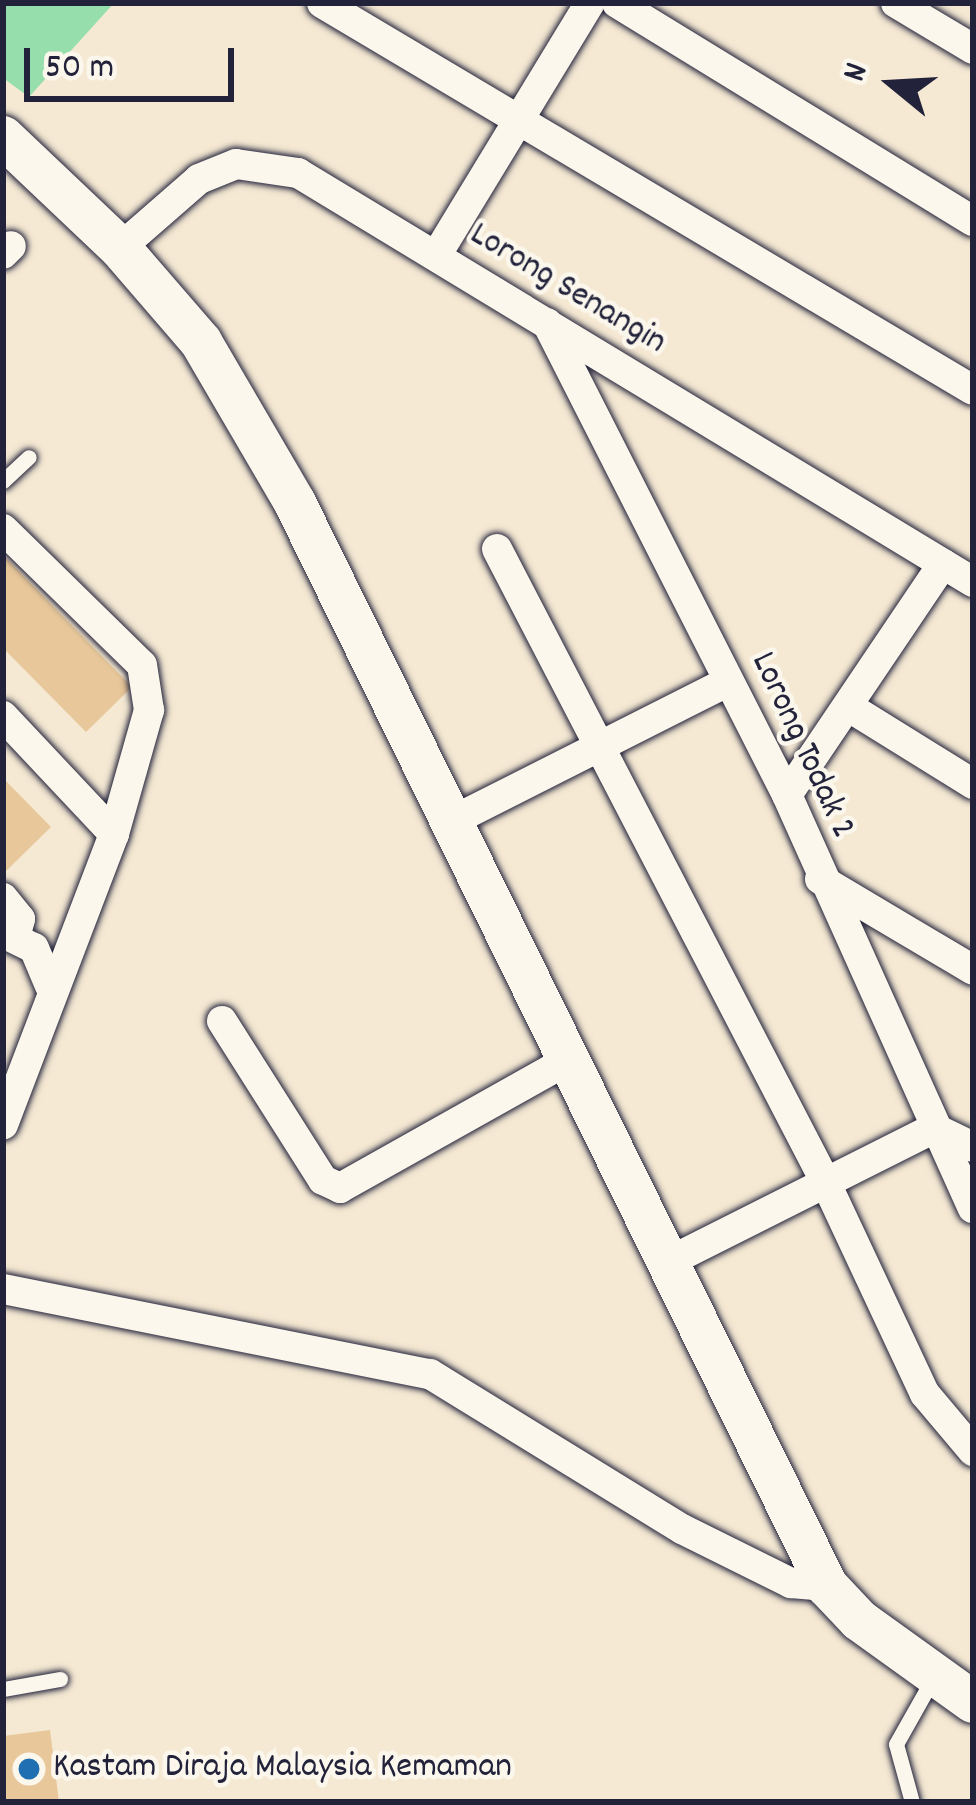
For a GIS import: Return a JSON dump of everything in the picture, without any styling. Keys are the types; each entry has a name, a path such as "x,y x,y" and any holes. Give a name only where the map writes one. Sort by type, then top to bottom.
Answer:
{"street":[{"path":"322,3 973,389"},
{"path":"436,256 590,3"},
{"path":"616,3 973,221"},
{"path":"896,3 973,49"},
{"path":"3,137 121,248 201,342 283,483 827,1586 934,1677 973,1702"},
{"name":"Lorong Senangin","path":"121,248 199,179 236,164 270,164 436,256 973,582"},
{"name":"Lorong Todak 2","path":"547,323 787,795 820,879 973,1208"},
{"path":"3,529 142,665 149,710 114,834 50,986 3,1124"},
{"path":"497,548 826,1183 925,1394 973,1450"},
{"path":"787,795 943,565"},
{"path":"452,821 728,682"},
{"path":"849,707 973,784"},
{"path":"3,716 114,834"},
{"path":"820,879 973,970"},
{"path":"3,898 20,919 9,935 34,948 50,986"},
{"path":"222,1021 323,1180 340,1188 570,1059"},
{"path":"670,1261 934,1128 973,1148"},
{"path":"3,1288 430,1375 682,1529 791,1582 827,1586"}],"lane":[{"path":"3,481 29,457"},
{"path":"912,1802 896,1744 934,1677"},
{"path":"3,1689 60,1679"}],"green space":[{"path":"3,3 114,3 29,97 3,78"}],"building":[{"path":"3,555 132,687 86,732 3,648"},
{"path":"3,778 51,827 3,874"},
{"name":"Kastam Diraja Malaysia Kemaman","path":"50,1730 59,1802 3,1802 3,1736"}],"place":[{"name":"Kastam Diraja Malaysia Kemaman","path":"29,1769"}]}
